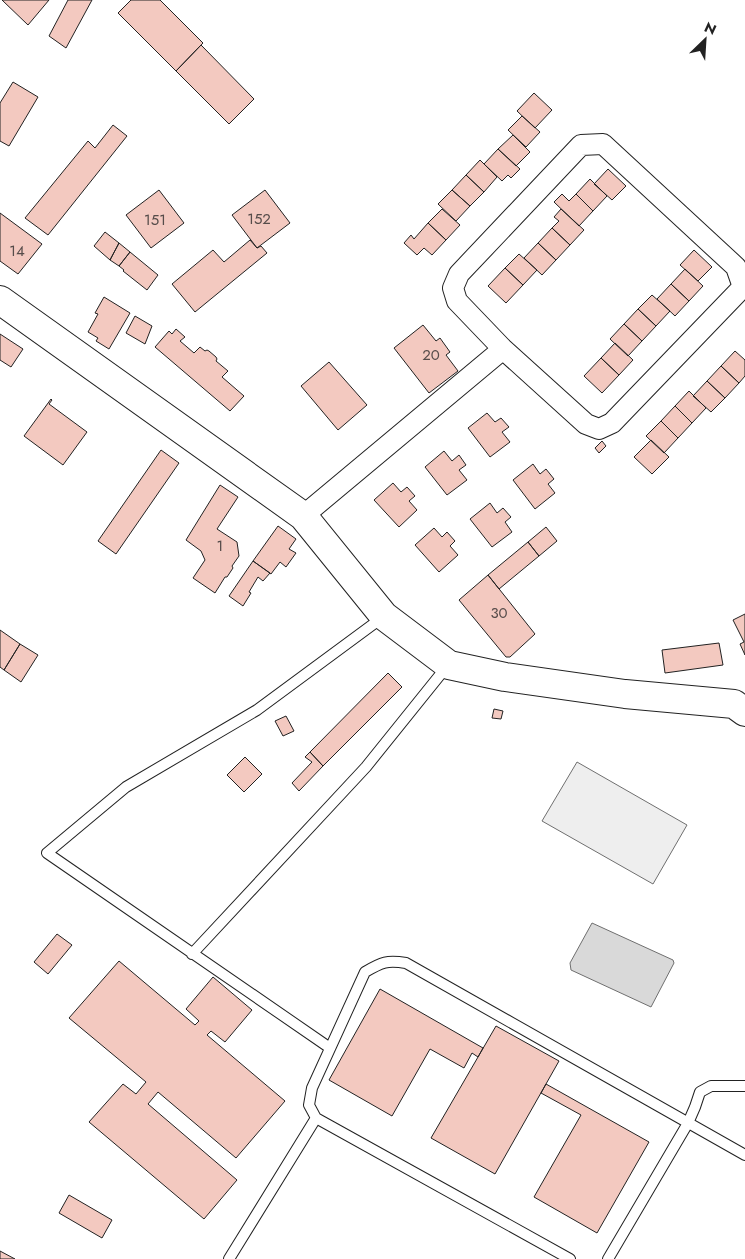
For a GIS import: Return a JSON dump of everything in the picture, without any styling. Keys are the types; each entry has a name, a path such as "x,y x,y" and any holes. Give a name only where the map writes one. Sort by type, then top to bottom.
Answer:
{"street":[{"path":"603,144 736,266 743,286 612,423 599,429 586,424 503,349 457,302 453,288 459,274 581,145 603,144"},
{"path":"0,300 303,516 384,616 448,665 505,677 625,694 741,704"},
{"path":"303,516 503,349"}],"lane":[{"path":"330,1048 47,853 126,787 257,710 384,616"},
{"path":"192,954 366,767 448,665"},
{"path":"570,1259 316,1118 309,1105 312,1088 365,972 378,964 391,961 406,963 745,1155"},
{"path":"608,1259 688,1123 700,1092 711,1086 745,1086"},
{"path":"229,1259 316,1118"}],"shaded area":[{"path":"577,762 687,825 653,884 542,821"},
{"path":"592,923 673,960 674,963 651,1007 571,970 570,963"}],"building":[{"path":"2,0 49,0 28,25"},
{"path":"68,0 92,0 66,48 49,36"},
{"path":"131,0 160,0 203,43 176,71 118,13"},
{"path":"201,45 254,99 229,124 176,71"},
{"path":"13,82 38,97 9,146 0,141 0,103"},
{"path":"534,93 552,110 535,128 517,111"},
{"path":"522,116 540,132 526,147 508,130"},
{"path":"113,125 127,136 48,235 25,218 88,141 95,148"},
{"path":"513,135 530,152 516,166 498,149"},
{"path":"498,149 520,169 511,178 508,175 502,181 484,164"},
{"path":"480,160 497,177 484,192 466,175"},
{"path":"608,169 626,186 612,200 594,184"},
{"path":"466,175 484,192 470,206 452,190"},
{"path":"590,179 607,196 593,211 576,194"},
{"path":"159,190 184,223 151,248 126,215"},
{"path":"265,190 290,223 257,248 232,215"},
{"path":"452,190 470,206 456,221 438,204"},
{"path":"562,194 569,201 576,194 593,211 579,226 554,202"},
{"path":"442,209 460,225 446,240 428,223"},
{"path":"561,209 584,230 570,245 552,228 559,221 554,217"},
{"path":"0,213 42,244 18,274 0,261"},
{"path":"428,223 446,240 432,255 424,248 417,255 404,243 411,235 414,239"},
{"path":"552,228 570,245 556,260 538,243"},
{"path":"105,232 119,243 110,260 94,246"},
{"path":"250,240 257,248 261,246 267,253 195,312 172,284 213,250 224,262"},
{"path":"119,243 130,252 119,266 110,260"},
{"path":"538,243 556,260 542,275 524,258"},
{"path":"694,250 712,267 698,281 680,265"},
{"path":"130,252 158,275 147,290 119,266"},
{"path":"519,254 537,270 523,285 505,268"},
{"path":"505,268 523,285 506,303 488,286"},
{"path":"685,269 703,286 689,301 671,284"},
{"path":"671,284 689,301 675,316 657,299"},
{"path":"652,295 670,311 656,326 638,309"},
{"path":"104,297 130,313 109,349 96,341 98,338 88,332 98,314 95,313"},
{"path":"638,309 656,326 642,341 624,324"},
{"path":"135,316 152,326 145,344 126,333"},
{"path":"624,324 642,341 628,356 610,339"},
{"path":"423,325 436,341 440,338 450,352 446,355 458,371 429,393 394,348"},
{"path":"176,329 185,337 180,341 194,353 200,347 205,351 209,351 216,357 216,361 228,371 222,377 244,396 230,411 155,347 169,331 172,334"},
{"path":"0,334 23,349 11,367 0,360"},
{"path":"615,343 633,360 619,375 601,358"},
{"path":"735,351 745,360 745,376 739,383 721,366"},
{"path":"601,358 619,375 602,393 584,376"},
{"path":"329,362 367,405 338,430 301,386"},
{"path":"721,366 739,383 725,398 707,381"},
{"path":"707,381 725,398 711,412 693,396"},
{"path":"689,391 706,408 692,423 675,406"},
{"path":"51,399 49,404 87,432 63,465 24,436"},
{"path":"675,406 692,423 678,438 661,421"},
{"path":"487,413 495,422 501,418 509,427 502,432 510,442 490,457 468,428"},
{"path":"661,421 678,438 664,453 646,436"},
{"path":"651,440 669,457 652,474 634,457"},
{"path":"602,441 606,446 599,453 595,448"},
{"path":"161,450 179,463 116,554 98,541"},
{"path":"444,451 452,461 459,455 466,465 459,470 467,480 447,495 425,467"},
{"path":"533,464 540,474 546,469 554,479 548,484 555,493 535,509 513,480"},
{"path":"393,483 401,492 407,487 415,496 409,501 417,510 399,527 374,500"},
{"path":"220,485 238,497 217,529 237,542 239,556 215,593 193,578 205,560 201,551 186,540"},
{"path":"490,503 497,513 503,508 511,517 505,522 512,532 492,547 470,519"},
{"path":"278,526 296,539 289,549 296,553 286,567 280,562 271,574 253,561"},
{"path":"546,527 557,541 539,556 528,542"},
{"path":"434,528 442,537 447,532 455,541 450,546 458,555 439,572 415,545"},
{"path":"528,542 539,556 499,589 488,575"},
{"path":"253,561 270,573 263,581 258,577 243,606 229,596"},
{"path":"488,575 535,634 510,657 506,657 459,600"},
{"path":"745,614 745,655 740,644 744,642 733,620"},
{"path":"0,630 20,644 4,670 0,667"},
{"path":"719,643 723,665 665,673 662,650"},
{"path":"20,644 38,655 21,682 4,670"},
{"path":"388,673 402,687 323,766 310,752"},
{"path":"494,709 503,711 501,719 492,718"},
{"path":"286,716 294,731 283,736 275,721"},
{"path":"310,752 323,766 299,791 292,783 312,762 305,757"},
{"path":"245,757 262,774 244,792 227,775"},
{"path":"57,934 72,945 48,974 34,962"},
{"path":"119,961 195,1025 199,1021 186,1009 213,977 252,1010 225,1042 211,1031 207,1035 285,1101 236,1158 158,1092 148,1104 237,1180 204,1219 89,1122 123,1084 136,1094 146,1082 69,1018"},
{"path":"380,989 483,1048 478,1057 472,1053 464,1068 430,1049 392,1116 329,1080"},
{"path":"496,1026 559,1061 495,1174 431,1138"},
{"path":"546,1084 649,1142 597,1233 534,1197 581,1115 541,1093"},
{"path":"69,1195 112,1220 102,1238 59,1213"},
{"path":"0,1251 15,1259 0,1259"}]}
